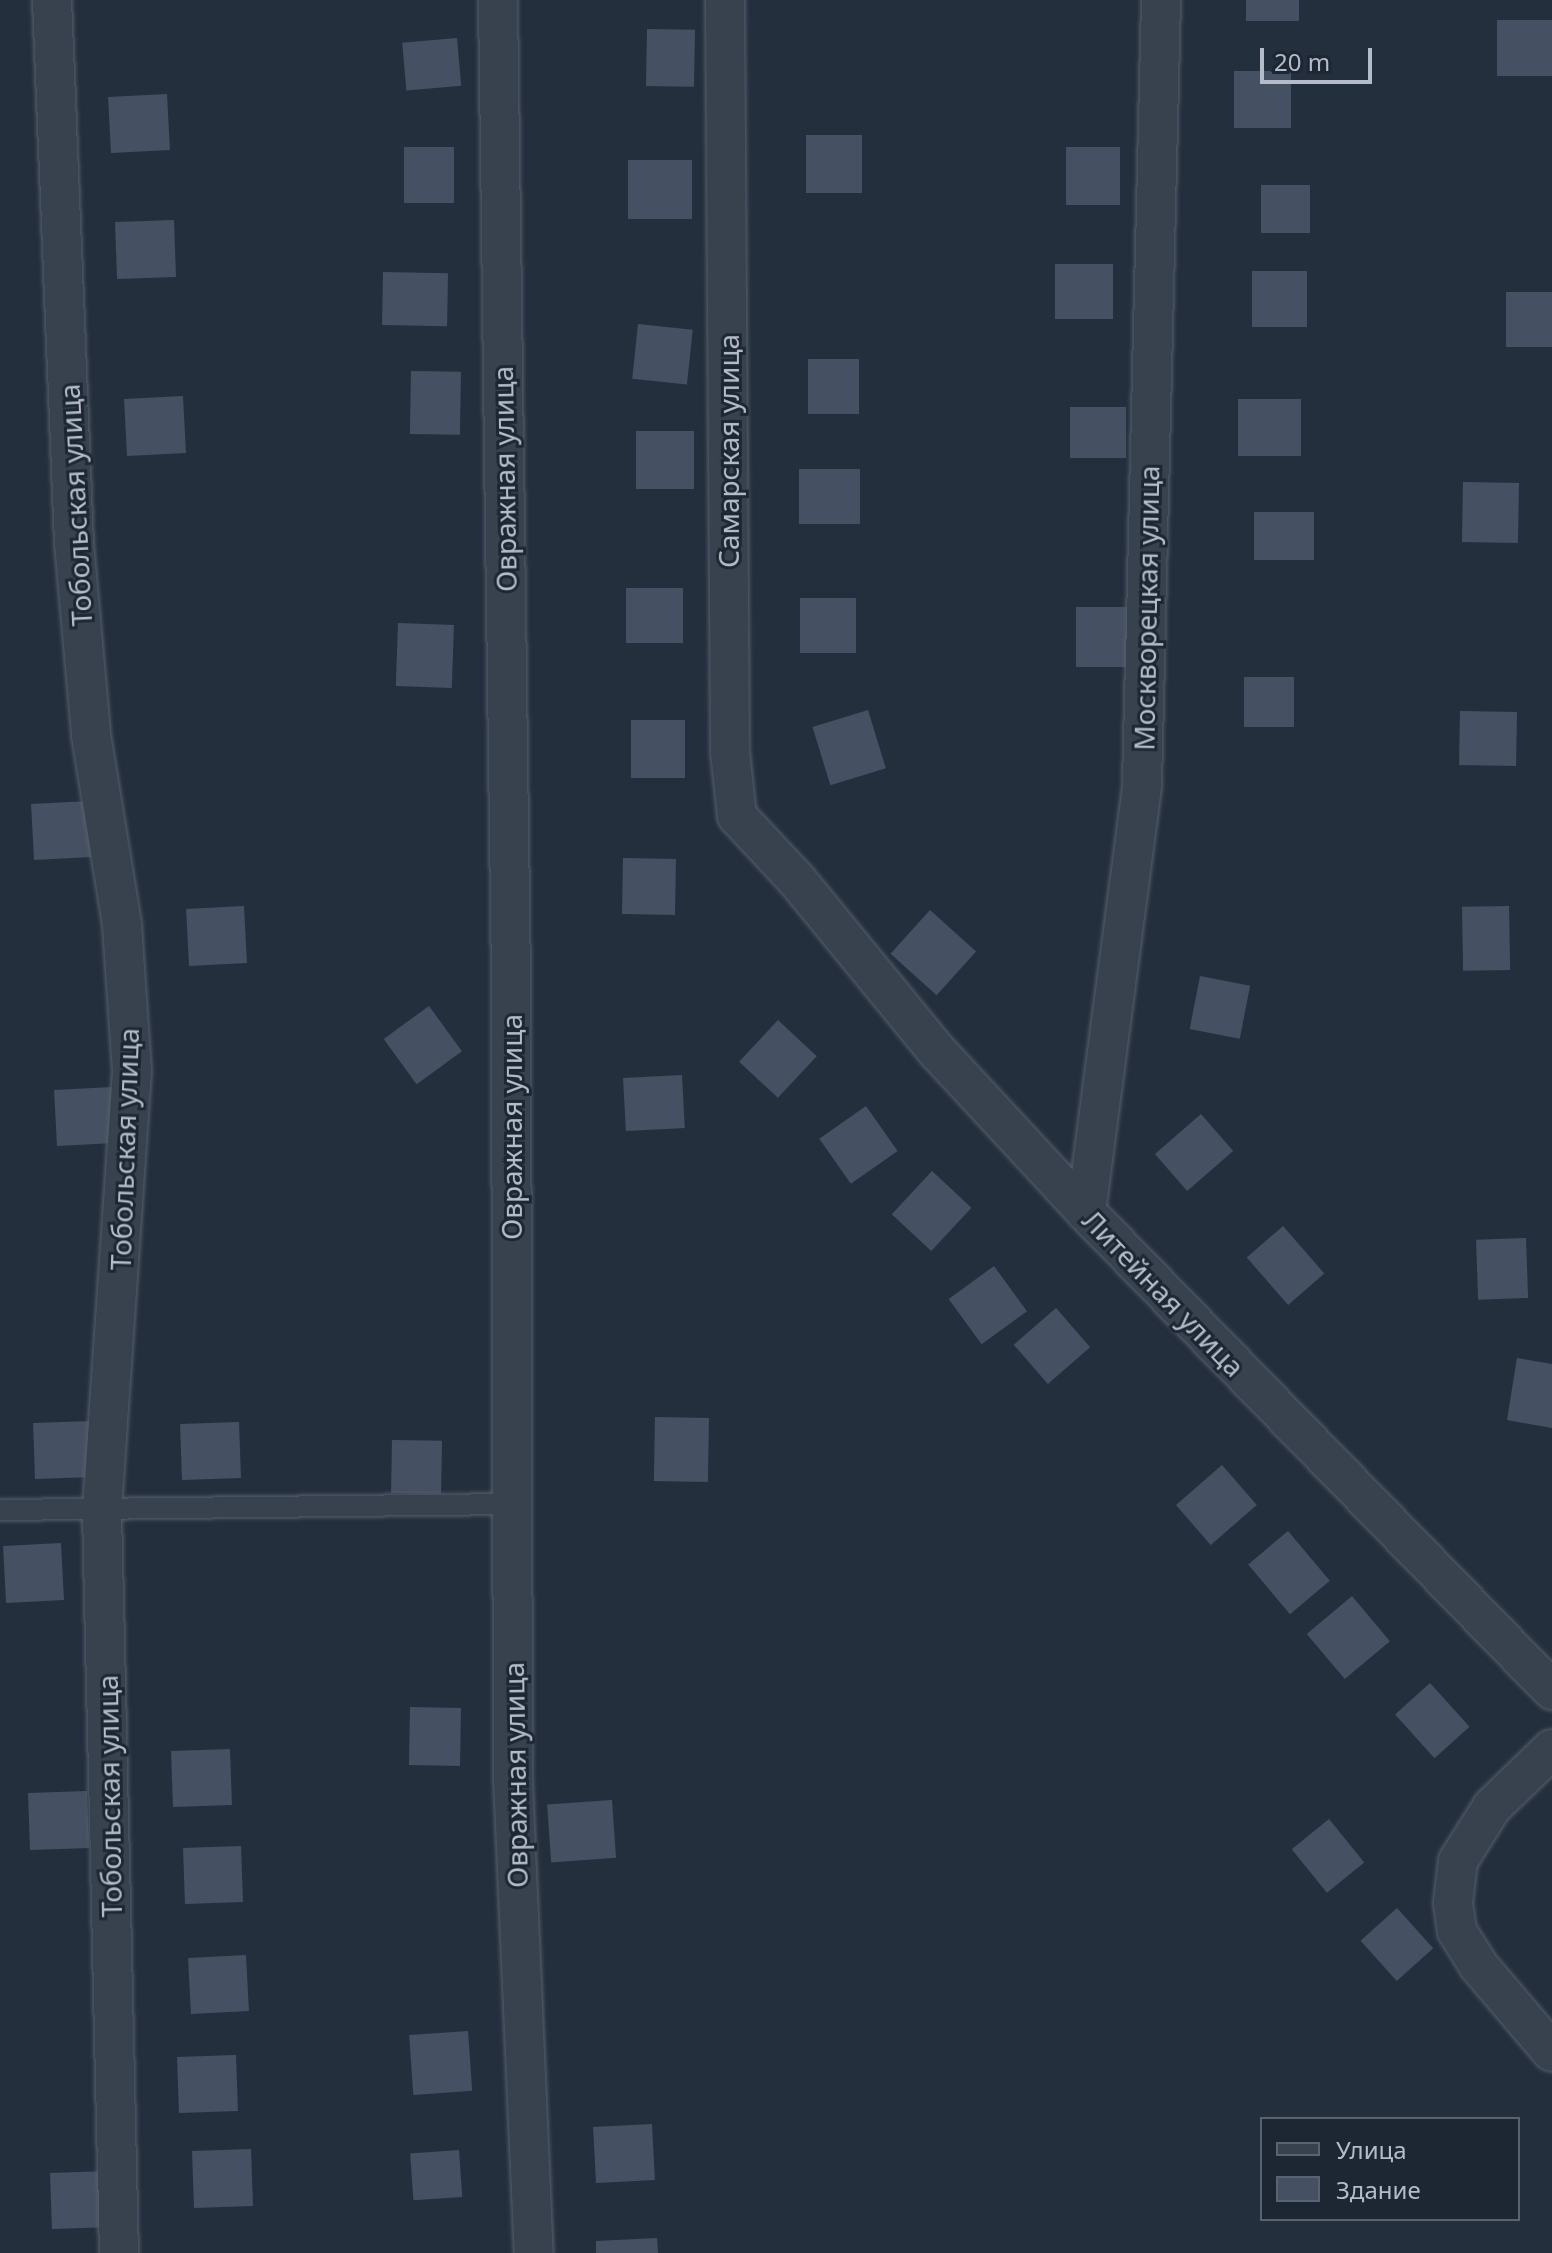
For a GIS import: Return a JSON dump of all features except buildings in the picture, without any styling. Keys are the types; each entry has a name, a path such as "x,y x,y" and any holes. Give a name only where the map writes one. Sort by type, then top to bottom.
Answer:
{"street":[{"name":"Тобольская улица","path":"52,0 74,543 91,735 122,925 132,1070 102,1512 119,2253"},
{"name":"Овражная улица","path":"498,0 511,978 513,1779 534,2253"},
{"name":"Самарская улица","path":"725,0 730,752 737,816 796,879"},
{"name":"Москворецкая улица","path":"1086,1212 1142,784 1161,0"},
{"name":"Литейная улица","path":"796,879 936,1050 1086,1212 1552,1690"},
{"path":"1552,1749 1492,1807 1458,1861 1453,1903 1457,1931 1478,1965 1552,2052"}],"lane":[{"path":"0,1510 102,1512 511,1504"}]}
